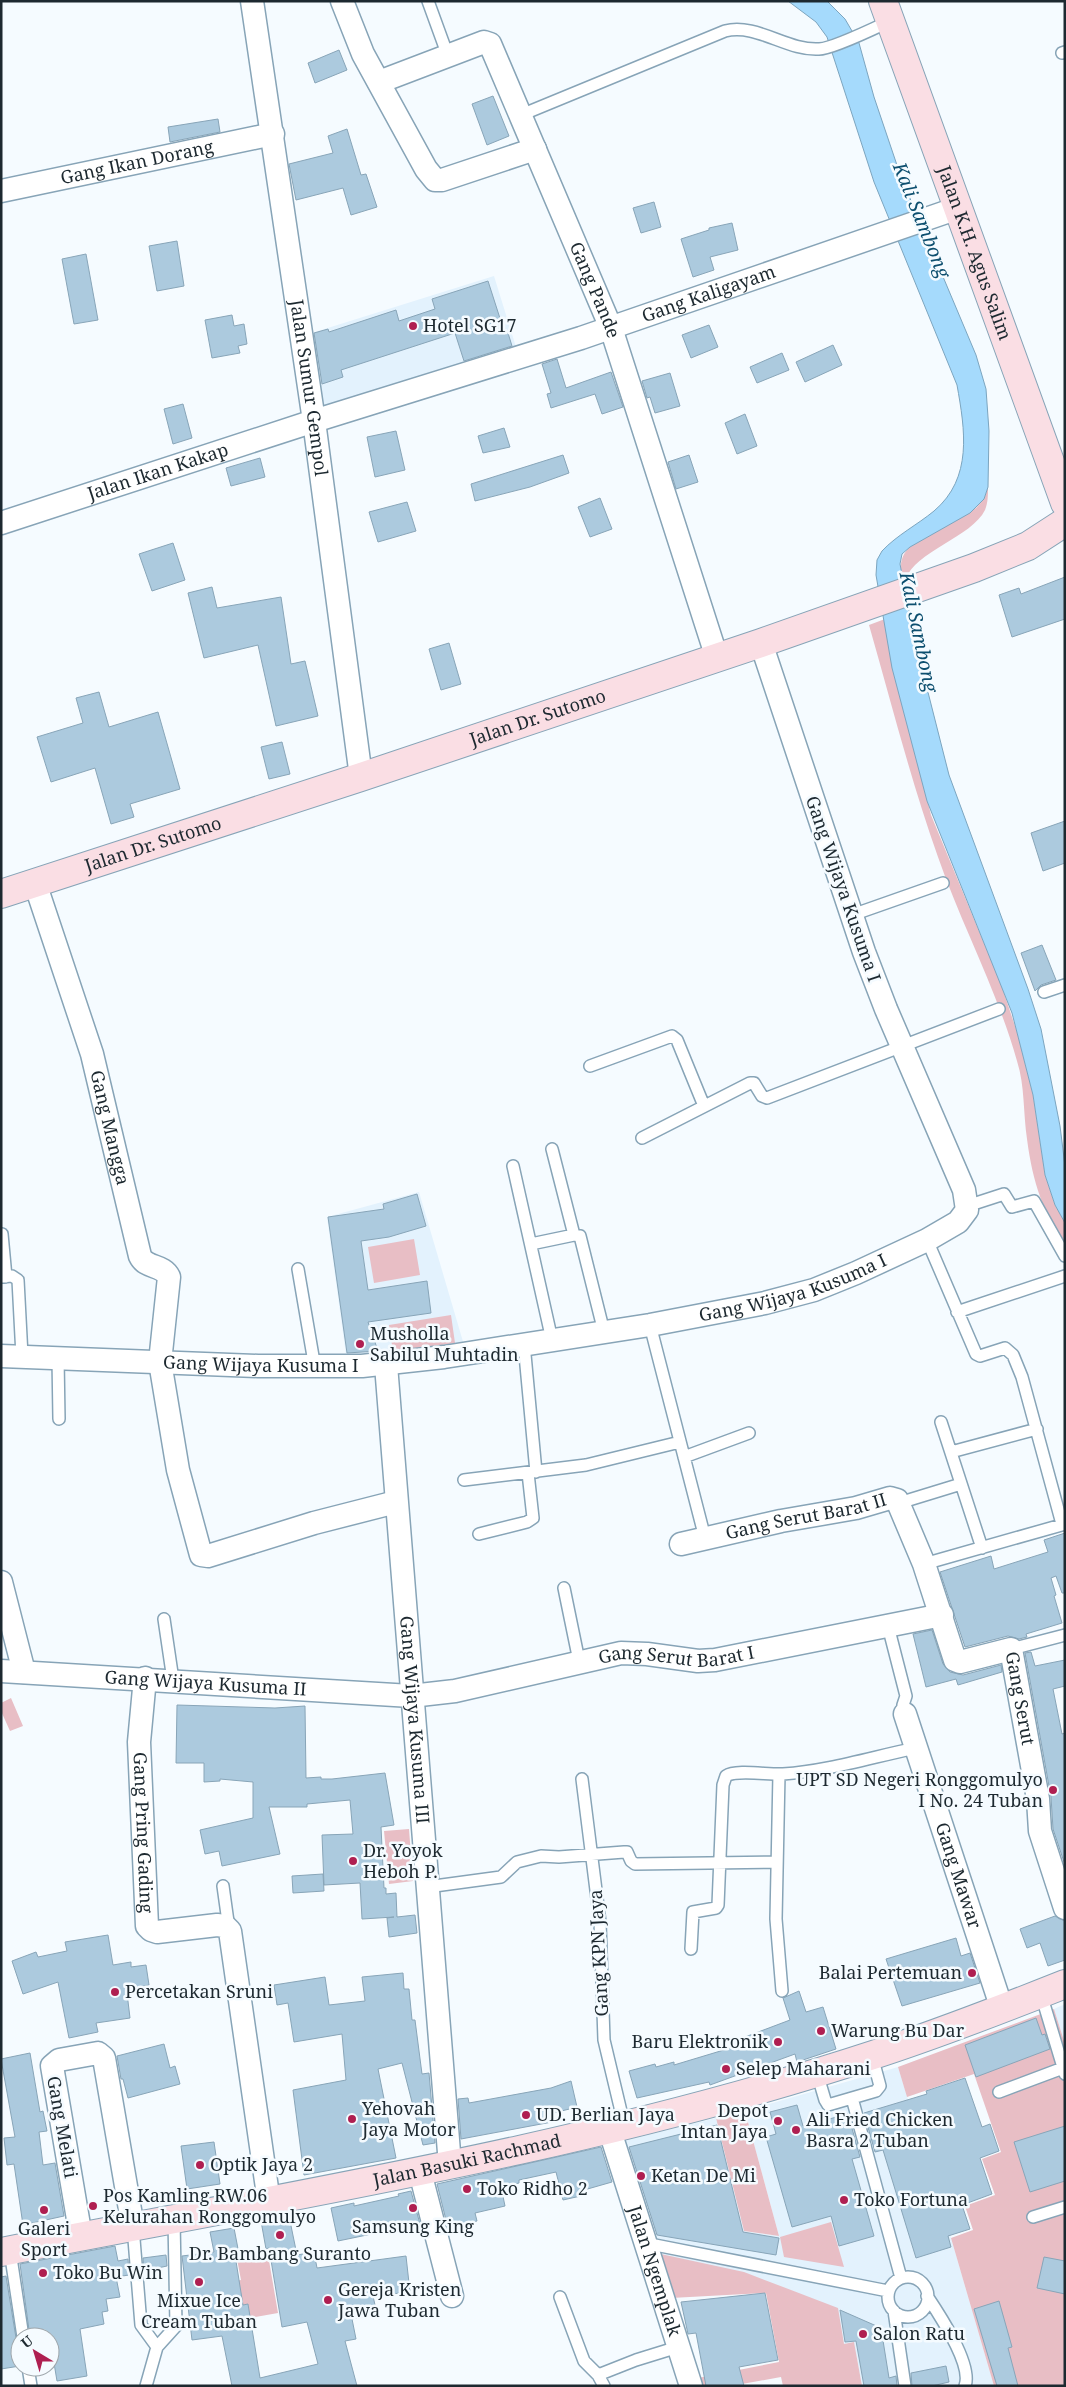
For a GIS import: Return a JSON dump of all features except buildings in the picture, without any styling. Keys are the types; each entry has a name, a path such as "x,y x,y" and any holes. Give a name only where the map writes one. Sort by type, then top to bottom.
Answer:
{"main road":[{"name":"Jalan K.H. Agus Salim","path":"887,11 1065,503"},
{"name":"Jalan Dr. Sutomo","path":"1,894 361,777 717,658 912,590 1017,551 1042,538 1065,522"},
{"name":"Jalan Basuki Rachmad","path":"6,2252 420,2172 716,2102 872,2056 1002,2010 1053,1989"}],"street":[{"name":"Jalan Sumur Gempol","path":"252,1 314,421 361,777"},
{"path":"342,1 356,39 378,82 426,169 435,180 442,180 535,149"},
{"name":"Gang Pande","path":"378,82 484,42 489,43 611,328 717,658"},
{"name":"Gang Ikan Dorang","path":"1,191 273,134"},
{"name":"Gang Kaligayam","path":"314,421 611,328 958,208"},
{"name":"Jalan Ikan Kakap","path":"1,523 314,421"},
{"name":"Gang Wijaya Kusuma I","path":"12,1356 315,1368 386,1365 650,1325 724,1312 814,1290 856,1274 926,1240 962,1218 967,1206 964,1190 886,1010 760,643"},
{"name":"Gang Mangga","path":"34,883 92,1054 140,1258 145,1263 164,1270 169,1277 160,1362"},
{"path":"160,1362 178,1470 203,1556 314,1523 396,1502"},
{"name":"Gang Wijaya Kusuma III","path":"386,1365 450,2165"},
{"name":"Gang Serut Barat II","path":"680,1544 781,1521 850,1509 890,1498 895,1499 900,1503 942,1615"},
{"path":"1,1582 24,1672"},
{"name":"Gang Serut Barat I","path":"411,1696 455,1691 579,1661 630,1653 698,1661 715,1660 942,1615"},
{"name":"Gang Serut","path":"942,1615 956,1661 1012,1649 1038,1799 1040,1831 1065,1908"},
{"name":"Gang Wijaya Kusuma II","path":"1,1671 145,1678 411,1696"},
{"name":"Gang Pring Gading","path":"145,1678 139,1742 147,1926 157,1932 217,1925 229,1929"},
{"name":"Gang Mawar","path":"905,1714 1002,2010"},
{"path":"229,1929 233,1938 269,2202"},
{"name":"Gang Melati","path":"81,2237 52,2064 59,2060 98,2053 104,2058 134,2227"},
{"name":"Jalan Ngemplak","path":"617,2126 644,2243 691,2386"},
{"path":"420,2172 452,2296"}],"lane":[{"path":"428,1 448,56"},
{"path":"521,116 728,30 745,31 809,48 825,48 861,34 887,11"},
{"path":"852,915 943,883"},
{"path":"1044,992 1065,985"},
{"path":"642,1138 753,1082 762,1096 767,1098 902,1044 999,1009"},
{"path":"590,1066 672,1036 676,1040 704,1106"},
{"path":"552,1149 574,1235"},
{"path":"513,1166 552,1340"},
{"path":"967,1206 1004,1194 1007,1196 1012,1207 1034,1202 1065,1256"},
{"path":"2,1234 4,1277 12,1276 18,1280 12,1356"},
{"path":"530,1244 574,1235 580,1236 604,1332"},
{"path":"924,1564 1063,1524 1022,1377 1012,1352 1005,1348 977,1356 926,1240"},
{"path":"298,1269 315,1368"},
{"path":"958,1312 1065,1276"},
{"path":"650,1325 705,1538"},
{"path":"479,1534 520,1524 533,1518 524,1344"},
{"path":"58,1358 59,1419"},
{"path":"941,1422 982,1548"},
{"path":"951,1452 1037,1429"},
{"path":"684,1457 749,1433"},
{"path":"464,1480 532,1473 608,1461 680,1442"},
{"path":"900,1503 961,1484"},
{"path":"564,1588 579,1661"},
{"path":"164,1620 173,1680"},
{"path":"888,1626 906,1696 903,1705 905,1714"},
{"path":"1012,1649 1065,1635"},
{"path":"691,1949 693,1912 716,1908 718,1905 718,1863 724,1778 732,1773 779,1774 819,1769 916,1748"},
{"path":"779,1774 777,1862 778,1955 782,1991"},
{"name":"Gang KPN Jaya","path":"582,1779 600,1922 604,2040 617,2126"},
{"path":"427,1887 501,1877 517,1862 541,1856 559,1857 626,1852 632,1863 636,1864 777,1862"},
{"path":"223,1886 229,1929"},
{"path":"999,2092 1064,2071 1053,1989"},
{"path":"817,2073 827,2104 852,2098 880,2088 872,2056"},
{"path":"852,2098 901,2278"},
{"path":"1033,2217 1065,2207"},
{"path":"146,2386 157,2347 176,2326 174,2220"},
{"path":"134,2227 140,2325 157,2347"},
{"path":"644,2243 888,2292"},
{"path":"6,2252 22,2327"},
{"path":"927,2296 925,2307 915,2316 903,2317 894,2311 889,2304 888,2292 891,2285 901,2278 908,2277 921,2282 925,2287 927,2296 953,2336 966,2378 965,2386"},
{"path":"560,2297 584,2361 598,2375 604,2386"},
{"path":"894,2311 905,2386"},
{"path":"598,2375 636,2360 678,2347"}],"shaded area":[{"path":"494,276 516,347 311,411 299,337"},
{"path":"988,487 986,507 978,520 956,537 931,552 911,569 906,579 909,610 901,577 902,560 905,553 910,547 976,508 984,499"},
{"path":"885,619 889,646 931,815 1002,987 1018,1035 1033,1095 1045,1175 1055,1205 1065,1223 1065,1249 1045,1209 1032,1170 1020,1070 1009,1035 990,983 947,883 919,800 902,741 869,625"},
{"path":"419,1192 464,1345 347,1362 327,1217"},
{"path":"414,1239 420,1275 374,1283 368,1247"},
{"path":"451,1315 455,1343 393,1352 389,1325"},
{"path":"11,1698 23,1726 10,1731 1,1711 1,1703"},
{"path":"409,1829 413,1881 389,1884 384,1831"},
{"path":"1065,2004 1065,2044 1054,2009"},
{"path":"1054,2009 1065,2044 1065,2386 994,2386 951,2238 973,2230 965,2206 995,2195 982,2159 1001,2152 974,2074 907,2097 898,2067"},
{"path":"898,2067 994,2386 862,2386 854,2343 844,2344 775,2284 671,2298 620,2142 716,2118 744,2231 779,2236 745,2111"},
{"path":"745,2111 779,2236 744,2231 716,2118"},
{"path":"831,2222 844,2267 784,2257 780,2237"},
{"path":"267,2249 278,2313 250,2318 248,2304 223,2309 218,2284 241,2280 236,2254"},
{"path":"656,2253 744,2272 838,2308 844,2344 854,2342 862,2386 783,2386 781,2377 731,2386 700,2386 698,2378 779,2362 766,2293 671,2298"}],"water":[{"path":"788,1 827,1 845,19 859,43 874,97 901,177 976,355 986,389 989,431 988,487 984,499 970,513 910,547 902,554 900,564 914,637 949,775 1041,1029 1060,1126 1065,1166 1065,1223 1055,1205 1045,1175 1033,1095 1012,1013 927,801 892,668 876,575 877,560 882,551 934,511 947,498 955,484 961,468 964,436 957,385 874,182 827,37 816,22"}],"place":[{"name":"Hotel SG17","path":"413,326"},
{"name":"Musholla Sabilul Muhtadin","path":"360,1344"},
{"name":"UPT SD Negeri Ronggomulyo I No. 24 Tuban","path":"1053,1790"},
{"name":"Dr. Yoyok Heboh P.","path":"353,1861"},
{"name":"Balai Pertemuan","path":"972,1973"},
{"name":"Percetakan Sruni","path":"115,1992"},
{"name":"Warung Bu Dar","path":"821,2031"},
{"name":"Baru Elektronik","path":"778,2042"},
{"name":"Selep Maharani","path":"726,2069"},
{"name":"UD. Berlian Jaya","path":"526,2115"},
{"name":"Yehovah Jaya Motor","path":"352,2119"},
{"name":"Depot Intan Jaya","path":"778,2121"},
{"name":"Ali Fried Chicken Basra 2 Tuban","path":"796,2130"},
{"name":"Optik Jaya 2","path":"200,2165"},
{"name":"Ketan De Mi","path":"641,2176"},
{"name":"Toko Ridho 2","path":"467,2189"},
{"name":"Toko Fortuna","path":"844,2200"},
{"name":"Pos Kamling RW.06 Kelurahan Ronggomulyo","path":"93,2206"},
{"name":"Samsung King","path":"413,2208"},
{"name":"Galeri Sport","path":"44,2210"},
{"name":"Dr. Bambang Suranto","path":"280,2235"},
{"name":"Toko Bu Win","path":"43,2273"},
{"name":"Mixue Ice Cream Tuban","path":"199,2282"},
{"name":"Gereja Kristen Jawa Tuban","path":"328,2300"},
{"name":"Salon Ratu","path":"863,2334"}],"water label":[{"name":"Kali Sambong","path":"922,220"},
{"name":"Kali Sambong","path":"919,632"}]}
